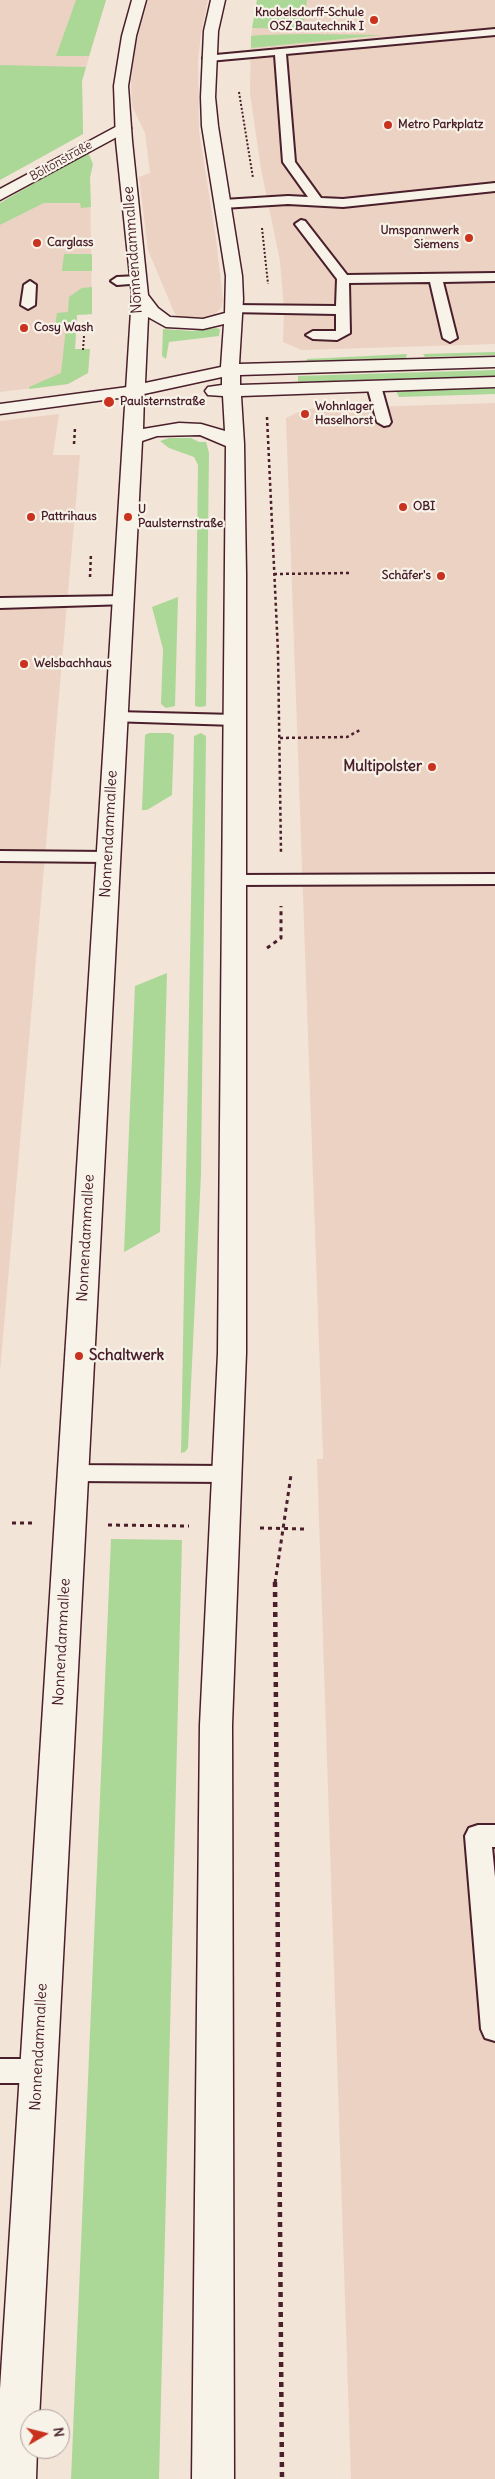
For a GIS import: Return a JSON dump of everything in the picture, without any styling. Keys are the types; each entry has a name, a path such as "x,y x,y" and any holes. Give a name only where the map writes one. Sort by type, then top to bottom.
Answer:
{"main road":[{"name":"Nonnendammallee","path":"15,2479 107,857 136,391 139,288 123,128 121,86 124,63 140,0"},
{"path":"213,2479 216,1725 232,1353 236,574 235,444 230,370 234,276 210,126 209,58 211,31 218,0"},
{"name":"Boltonstraße","path":"0,194 123,128"},
{"path":"139,288 152,312 166,322 203,324 233,313"},
{"path":"0,409 136,391 230,370 495,362"},
{"path":"136,391 231,391 495,382"},
{"path":"133,438 155,431 201,430 219,435 235,444"}],"lane":[{"path":"209,58 495,32"},
{"path":"280,53 289,162 318,202"},
{"path":"223,204 288,200 343,204 495,187"},
{"path":"301,224 342,280 343,333 341,335 313,335"},
{"path":"436,277 450,338"},
{"path":"342,280 495,277"},
{"path":"117,281 139,288"},
{"path":"28,305 30,285"},
{"path":"233,313 265,309 343,310"},
{"path":"374,386 384,422"},
{"path":"0,603 122,601"},
{"path":"116,717 235,720"},
{"path":"0,856 107,857"},
{"path":"235,880 495,879"},
{"path":"72,1473 226,1474"},
{"path":"495,1836 478,1836 495,2029"},
{"path":"0,2071 37,2071"}],"path":[{"path":"239,56 238,80 241,112 268,259 268,286 265,309"},
{"path":"83,350 84,336"},
{"path":"267,410 280,738 281,938"},
{"path":"74,444 76,428"},
{"path":"274,574 349,573"},
{"path":"280,738 347,737 360,730"},
{"path":"282,2479 275,1584 291,1475"},
{"path":"12,1523 305,1528"}],"shaded area":[{"path":"0,0 106,0 82,81 83,134 0,180"},
{"path":"148,0 208,0 198,61 199,131 216,239 223,300 221,308 215,314 205,317 188,318 177,316 148,250 139,177 150,173 145,133 132,106 131,82 135,47"},
{"path":"257,0 495,0 495,344 302,350 283,342 284,309 280,261 261,169 250,93 251,36"},
{"path":"90,177 92,314 77,315 75,349 90,349 88,373 68,384 0,392 0,225 58,196"},
{"path":"495,403 495,2479 351,2479 317,1459 323,1459 323,1456 286,418 305,409"},
{"path":"59,414 53,455 80,455 0,1371 0,421"}],"green space":[{"path":"76,0 106,0 89,56 56,56"},
{"path":"257,0 307,0 303,29 252,28"},
{"path":"382,35 251,48 251,36"},
{"path":"0,65 86,67 82,81 83,134 0,180"},
{"path":"88,152 93,164 90,178 91,207 81,208 80,203 44,203 0,225 0,203"},
{"path":"64,254 92,254 92,271 62,271"},
{"path":"92,287 92,314 77,315 75,349 90,349 88,373 68,384 29,389 29,387 61,373 66,328 55,326 57,313 68,312 69,297 82,288"},
{"path":"163,329 192,331 220,329 219,336 169,342 166,359 162,356"},
{"path":"495,352 495,355 425,357 423,354"},
{"path":"407,354 406,358 307,361 307,359"},
{"path":"495,370 495,376 298,382 298,376"},
{"path":"495,388 495,394 399,397 396,391"},
{"path":"169,438 191,438 199,442 206,442 209,453 206,706 200,707 195,706 198,465 194,457 169,448 160,441"},
{"path":"178,597 175,706 166,708 161,704 163,649 152,607"},
{"path":"149,733 170,733 174,735 172,795 147,810 142,810 145,735"},
{"path":"201,733 206,736 201,1174 188,1448 185,1452 181,1453 194,736"},
{"path":"167,973 160,1232 124,1252 135,986"},
{"path":"111,1539 182,1540 159,2479 71,2479"}],"place":[{"name":"Knobelsdorff-Schule OSZ Bautechnik I","path":"374,20"},
{"name":"Metro Parkplatz","path":"388,125"},
{"name":"Umspannwerk Siemens","path":"469,238"},
{"name":"Carglass","path":"37,243"},
{"name":"Cosy Wash","path":"24,328"},
{"name":"Paulsternstraße","path":"109,402"},
{"name":"Wohnlager Haselhorst","path":"305,414"},
{"name":"OBI","path":"403,507"},
{"name":"Pattrihaus","path":"31,517"},
{"name":"U Paulsternstraße","path":"128,517"},
{"name":"Schäfer's","path":"441,576"},
{"name":"Welsbachhaus","path":"24,664"},
{"name":"Multipolster","path":"432,767"},
{"name":"Schaltwerk","path":"79,1356"}]}
